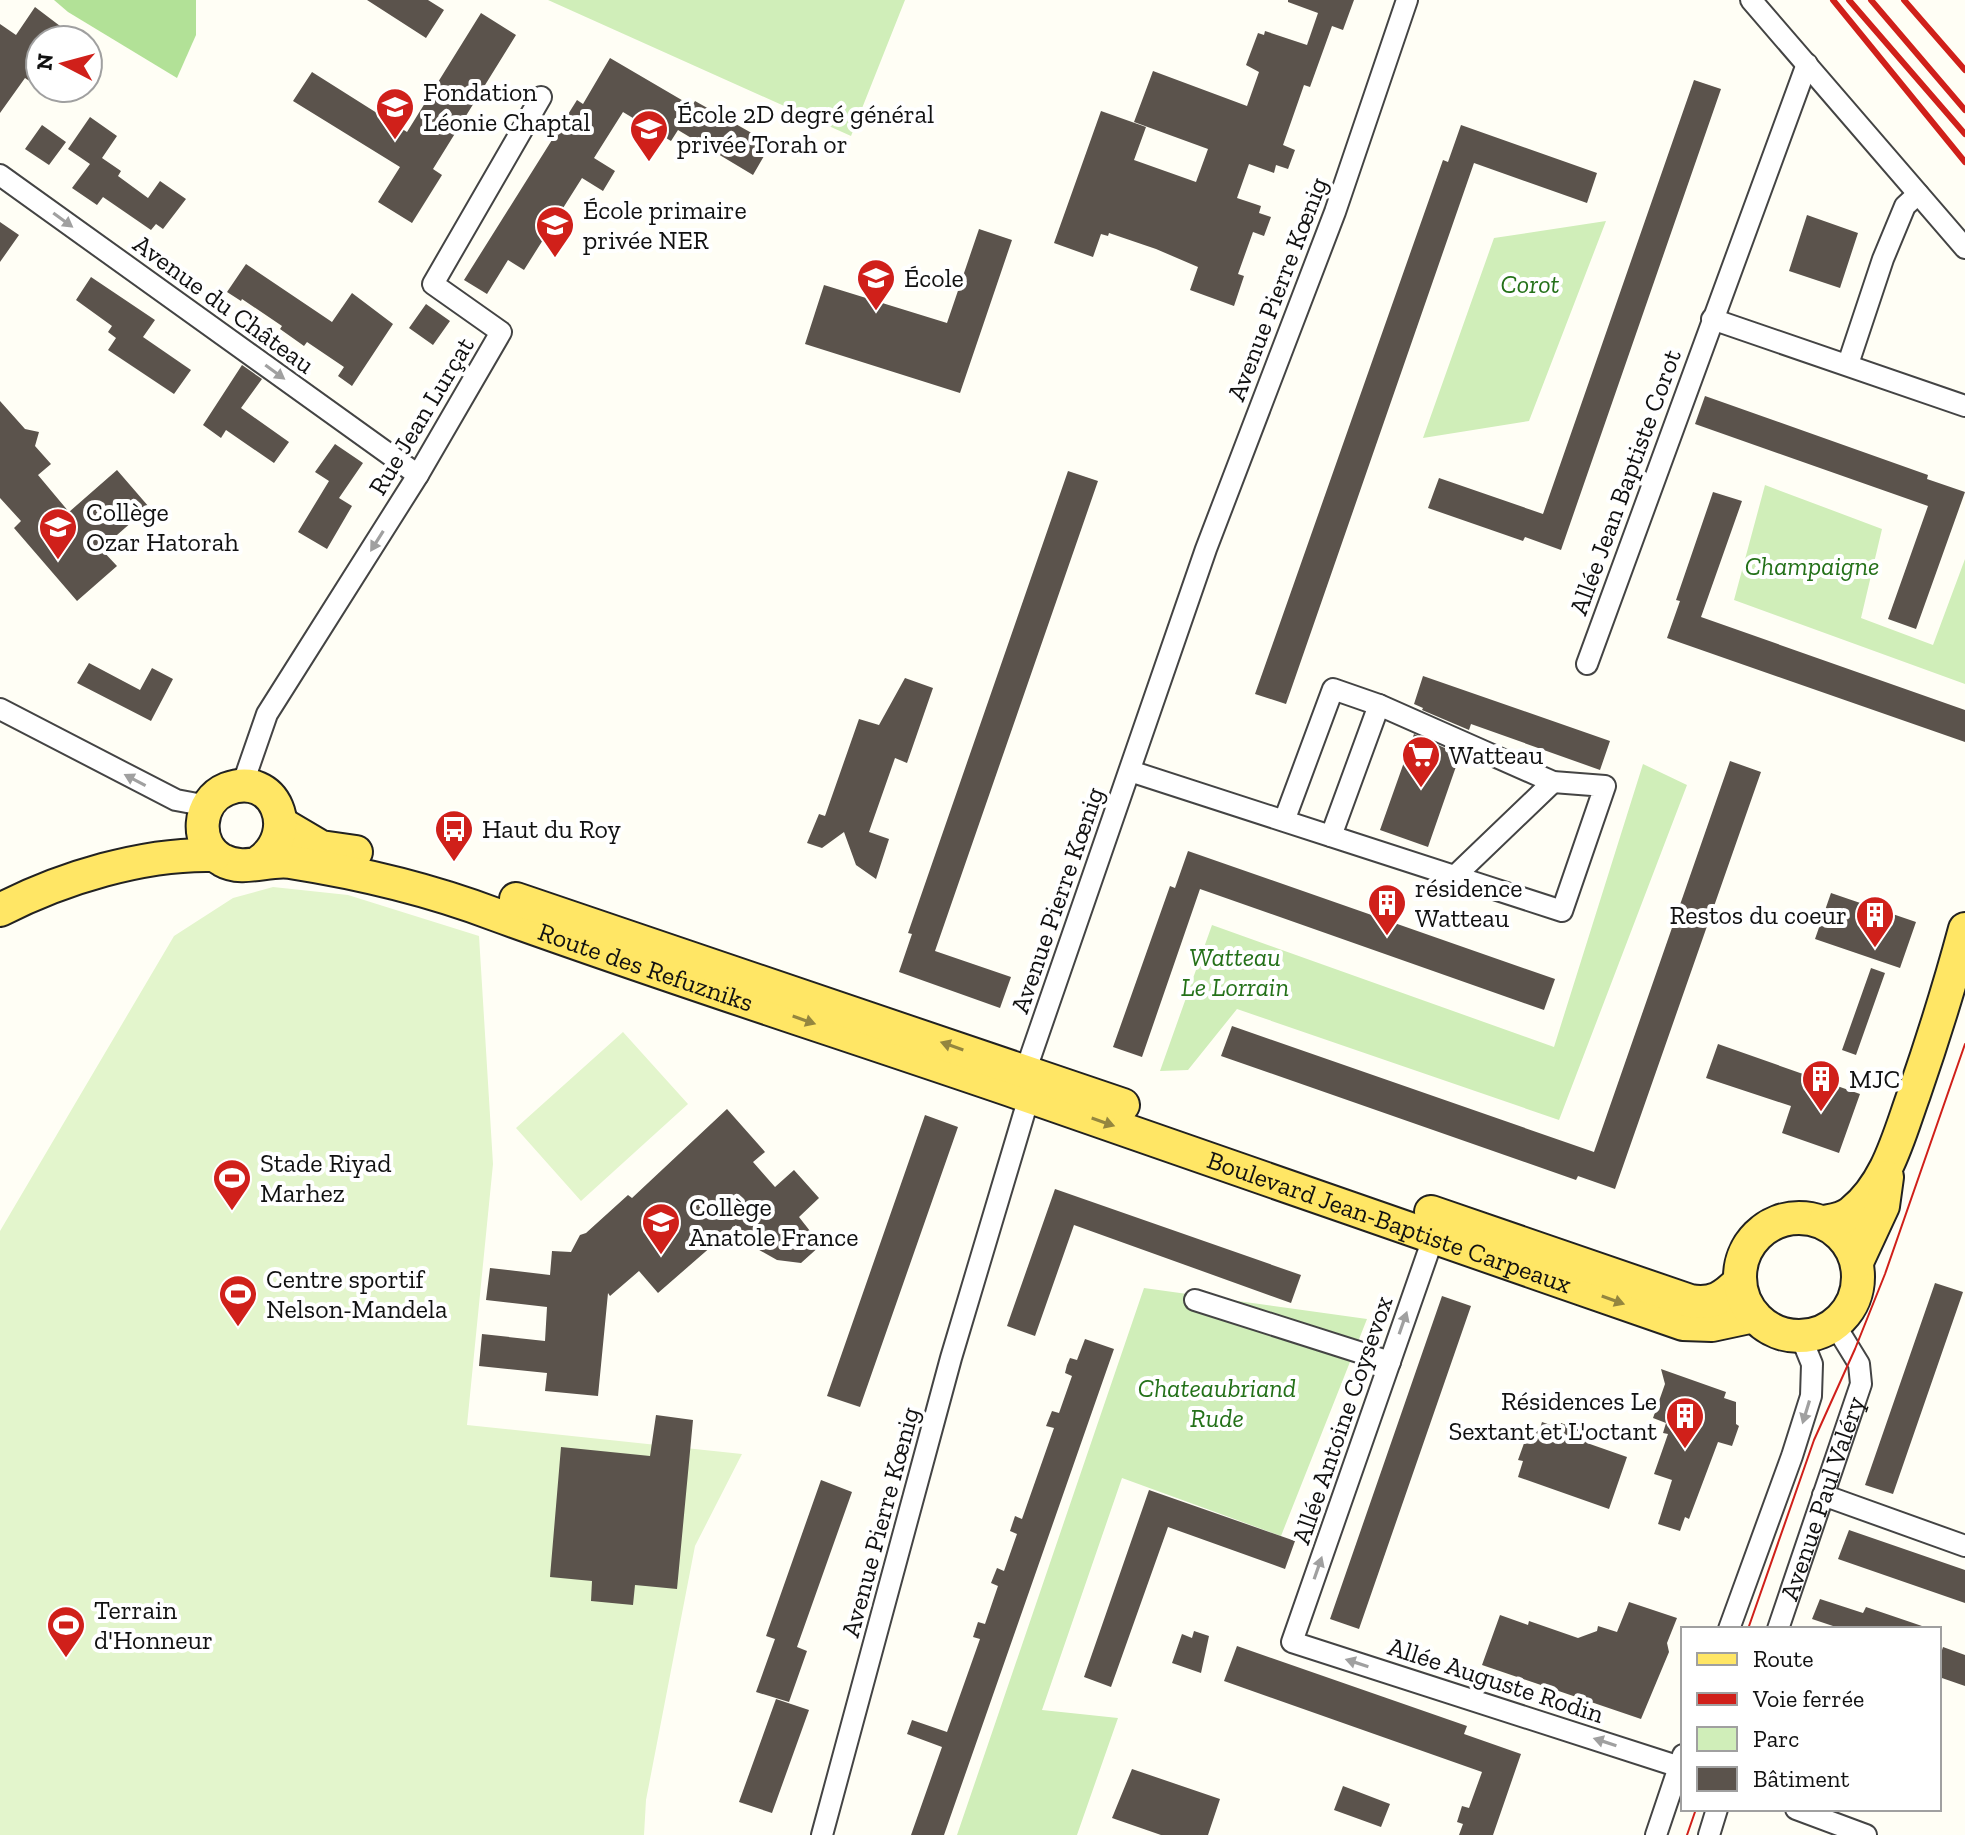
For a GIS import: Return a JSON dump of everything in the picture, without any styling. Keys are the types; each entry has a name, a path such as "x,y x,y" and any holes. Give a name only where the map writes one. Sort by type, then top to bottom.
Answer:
{"main road":[{"path":"0,892 71,864 158,845 205,814 219,793 242,786 265,794 275,803 282,824 272,850 259,862 236,865 214,855 174,856 81,877 49,887 0,910"},
{"path":"205,814 206,843 214,855"},
{"name":"Route des Refuzniks","path":"282,824 321,847 366,853 438,873 1028,1084"},
{"name":"Route des Refuzniks","path":"259,862 295,863 418,888 1028,1084"},
{"path":"1857,1262 1883,1206 1888,1165 1944,1009 1965,929"},
{"path":"1944,1009 1965,965"},
{"name":"Boulevard Jean-Baptiste Carpeaux","path":"1028,1084 1437,1226 1683,1324 1712,1325 1754,1316"},
{"path":"1824,1222 1852,1213 1888,1165"},
{"path":"1806,1217 1824,1222 1839,1232 1857,1262 1859,1279 1856,1297 1848,1312 1835,1325 1819,1334 1801,1337 1775,1332 1754,1316 1742,1295 1740,1281 1745,1252 1755,1236 1787,1218 1806,1217"},
{"name":"Boulevard Jean-Baptiste Carpeaux","path":"1437,1226 1690,1301 1710,1303 1740,1281"}],"street":[{"name":"Avenue Pierre Kœnig","path":"822,1835 1028,1084 1130,771 1219,515 1335,212 1407,0"},
{"path":"1751,0 1965,248"},
{"name":"Allée Jean Baptiste Corot","path":"1587,664 1807,64"},
{"name":"Rue Jean Lurçat","path":"242,786 267,714 418,475 501,332 433,284 541,97"},
{"name":"Avenue du Château","path":"0,175 418,475"},
{"path":"1848,364 1888,245 1905,206 1918,194"},
{"path":"1712,319 1965,406"},
{"path":"1130,771 1284,821 1455,876 1562,911 1605,786 1553,782 1379,705 1333,689 1284,821"},
{"path":"1331,836 1379,705"},
{"path":"0,709 205,814"},
{"path":"1455,876 1553,782"},
{"name":"Allée Antoine Coysevox","path":"1292,1642 1437,1226"},
{"path":"1195,1300 1390,1362"},
{"name":"Avenue Paul Valéry","path":"1779,1627 1861,1384 1859,1364 1835,1325"},
{"name":"Avenue Paul Valéry","path":"1730,1627 1811,1396 1812,1364 1801,1337"},
{"path":"1823,1495 1965,1546"},
{"name":"Allée Auguste Rodin","path":"1292,1642 1681,1764"},
{"path":"1656,1835 1681,1767"},
{"path":"1709,1835 1716,1811"},
{"path":"1801,1811 1866,1835"}],"green space":[{"path":"54,0 196,0 196,35 177,78 104,34 104,24 88,24"},
{"path":"548,0 905,0 851,136"},
{"name":"Corot","path":"1606,221 1529,421 1423,438 1494,238"},
{"name":"Champaigne","path":"1765,485 1882,529 1861,618 1933,645 1965,559 1965,684 1734,600"},
{"name":"Watteau Le Lorrain","path":"1643,764 1687,785 1559,1120 1237,1009 1188,1070 1160,1071 1212,925 1554,1047"},
{"name":"Centre sportif Nelson-Mandela","path":"273,887 348,895 479,936 493,1164 467,1425 742,1454 695,1546 646,1800 644,1835 0,1835 0,1231 174,936 233,898"},
{"path":"623,1032 688,1104 581,1201 516,1128"},
{"name":"Chateaubriand Rude","path":"1144,1288 1367,1319 1281,1536 1122,1478 1042,1710 1118,1718 1077,1835 957,1835"}],"building":[{"path":"367,0 428,0 444,10 426,38"},
{"path":"1288,0 1354,0 1343,30 1332,26 1310,87 1304,85 1283,145 1295,150 1288,169 1276,165 1274,173 1249,164 1237,198 1261,206 1259,213 1271,217 1264,236 1253,232 1238,274 1244,276 1234,306 1190,290 1198,267 1156,249 1109,233 1108,236 1101,234 1093,257 1054,243 1101,111 1146,127 1134,160 1196,182 1208,149 1134,122 1153,71 1247,106 1259,72 1246,65 1258,33 1264,35 1265,31 1307,45 1318,13"},
{"path":"35,7 57,24 24,24 24,79 0,113 0,24 16,35"},
{"path":"481,13 516,35 433,169 442,175 412,223 378,202 400,167 293,101 312,72 407,132"},
{"path":"610,58 692,106 695,101 771,144 753,175 678,130 671,141 623,112 594,158 615,171 603,191 582,178 524,270 508,260 487,294 464,280 577,100 583,104"},
{"path":"1694,80 1721,89 1561,550 1525,537 1523,541 1428,508 1439,478 1543,514"},
{"path":"90,117 117,136 102,158 121,171 118,176 148,198 160,181 186,199 163,229 156,224 151,230 103,197 97,205 72,188 90,164 68,149"},
{"path":"42,125 66,142 49,165 25,149"},
{"path":"1461,125 1597,173 1587,203 1474,163 1286,704 1255,694 1443,160 1448,162"},
{"path":"1807,215 1858,233 1840,288 1789,271"},
{"path":"0,222 19,235 0,262"},
{"name":"École","path":"979,229 1012,240 960,393 805,344 824,285 947,323"},
{"path":"246,264 332,322 352,293 393,324 352,386 338,376 344,367 307,342 304,346 280,329 282,326 227,292"},
{"path":"91,277 155,320 143,337 191,370 174,394 108,350 116,338 108,332 112,326 76,300"},
{"path":"426,304 450,321 433,345 409,328"},
{"path":"242,365 262,379 241,408 289,442 274,463 226,430 221,438 203,425"},
{"path":"1705,396 1928,475 1927,479 1965,492 1916,629 1888,619 1928,506 1695,424"},
{"path":"0,401 25,429 39,432 35,446 51,464 38,475 69,512 117,470 149,507 101,549 117,566 77,601 14,528 21,521 0,498"},
{"path":"335,444 363,463 339,498 352,506 327,549 298,532 329,481 315,472"},
{"path":"1068,471 1098,481 935,951 1011,977 1000,1008 899,972 912,934 908,933"},
{"path":"1713,492 1742,501 1701,617 1965,710 1965,742 1667,638 1680,601 1676,600"},
{"path":"89,663 140,690 152,668 173,679 151,721 77,683"},
{"path":"1423,676 1610,741 1600,770 1471,724 1469,730 1422,710 1414,704"},
{"path":"905,678 933,688 907,763 895,758 869,832 889,839 876,879 856,865 844,832 822,848 807,843 819,814 825,816 859,719 879,725"},
{"name":"Watteau","path":"1414,734 1460,755 1428,847 1380,830"},
{"path":"1730,761 1761,772 1615,1189 1578,1176 1576,1180 1221,1056 1232,1026 1594,1152"},
{"name":"résidence Watteau","path":"1188,851 1555,979 1544,1010 1200,889 1142,1057 1113,1047 1170,886 1175,888"},
{"name":"Restos du coeur","path":"1831,893 1916,922 1900,968 1815,939"},
{"path":"1871,968 1885,973 1856,1055 1842,1050"},
{"path":"1718,1044 1860,1094 1839,1153 1782,1133 1791,1106 1706,1078"},
{"path":"727,1109 765,1152 753,1162 775,1187 794,1170 819,1198 799,1217 821,1245 801,1263 777,1260 754,1247 736,1225 658,1293 639,1271 610,1296 608,1293 598,1396 545,1391 547,1373 479,1366 482,1334 545,1341 547,1307 486,1300 490,1268 550,1275 552,1251 571,1252 580,1235 628,1195 632,1198"},
{"path":"925,1115 958,1127 860,1407 827,1396"},
{"path":"1055,1189 1301,1275 1291,1303 1074,1225 1035,1336 1007,1326"},
{"path":"1935,1283 1963,1292 1893,1494 1865,1485"},
{"path":"1442,1296 1471,1306 1359,1629 1330,1619"},
{"path":"1085,1339 1114,1349 944,1835 911,1835 942,1747 907,1734 912,1720 947,1732 980,1639 973,1637 978,1622 985,1624 998,1586 991,1583 997,1568 1004,1571 1017,1534 1010,1531 1015,1516 1022,1519 1054,1428 1046,1426 1052,1411 1059,1413 1072,1376 1065,1373 1067,1365 1070,1358 1077,1360"},
{"name":"Résidences Le Sextant et L'octant","path":"1661,1369 1726,1392 1724,1398 1736,1402 1736,1424 1739,1426 1732,1446 1718,1442 1689,1519 1685,1517 1680,1531 1658,1524 1672,1480 1654,1474 1668,1434 1663,1433 1666,1423 1653,1418 1665,1384"},
{"path":"656,1415 693,1420 677,1589 635,1585 633,1605 591,1601 592,1581 550,1577 561,1447 650,1456"},
{"path":"1542,1422 1559,1428 1561,1423 1591,1434 1587,1443 1627,1457 1609,1509 1518,1477 1523,1461 1518,1460 1527,1435 1533,1437 1535,1430 1539,1432"},
{"path":"821,1480 852,1492 797,1647 807,1651 789,1702 756,1692 775,1639 766,1636"},
{"path":"1149,1490 1295,1541 1285,1569 1168,1527 1111,1687 1084,1677"},
{"path":"1849,1530 1965,1570 1965,1603 1838,1559"},
{"path":"1820,1599 1863,1613 1866,1607 1922,1626 1836,1627 1812,1619"},
{"path":"1629,1602 1677,1618 1667,1643 1669,1652 1641,1719 1482,1665 1500,1615 1528,1625 1529,1621 1578,1638 1597,1631 1598,1626 1617,1632"},
{"path":"1194,1631 1209,1636 1201,1673 1172,1663 1182,1634 1192,1638"},
{"path":"1237,1646 1467,1726 1464,1734 1521,1754 1493,1835 1459,1835 1463,1824 1457,1822 1462,1806 1469,1808 1482,1772 1224,1681"},
{"path":"1943,1647 1965,1655 1965,1686 1941,1678"},
{"path":"776,1699 809,1710 772,1813 739,1802"},
{"path":"1132,1769 1220,1799 1208,1835 1161,1835 1112,1818"},
{"path":"1343,1786 1390,1804 1381,1827 1334,1810"}],"tram line":[{"path":"1749,1627 1814,1440 1885,1274 1965,1044"},
{"path":"1687,1835 1695,1811"}],"railway":[{"path":"1833,0 1965,162"},
{"path":"1849,0 1965,134"},
{"path":"1871,0 1965,110"},
{"path":"1904,0 1965,70"}],"place":[{"name":"Fondation Léonie Chaptal","path":"395,141"},
{"name":"École 2D degré général privée Torah or","path":"649,163"},
{"name":"École primaire privée NER","path":"555,259"},
{"name":"École","path":"876,312"},
{"name":"Collège Ozar Hatorah","path":"58,561"},
{"name":"Watteau","path":"1421,789"},
{"name":"Haut du Roy","path":"454,863"},
{"name":"résidence Watteau","path":"1387,937"},
{"name":"Restos du coeur","path":"1875,949"},
{"name":"MJC","path":"1821,1113"},
{"name":"Stade Riyad Marhez","path":"232,1212"},
{"name":"Collège Anatole France","path":"661,1256"},
{"name":"Centre sportif Nelson-Mandela","path":"238,1328"},
{"name":"Résidences Le Sextant et L'octant","path":"1685,1450"},
{"name":"Terrain d'Honneur","path":"66,1659"}]}
